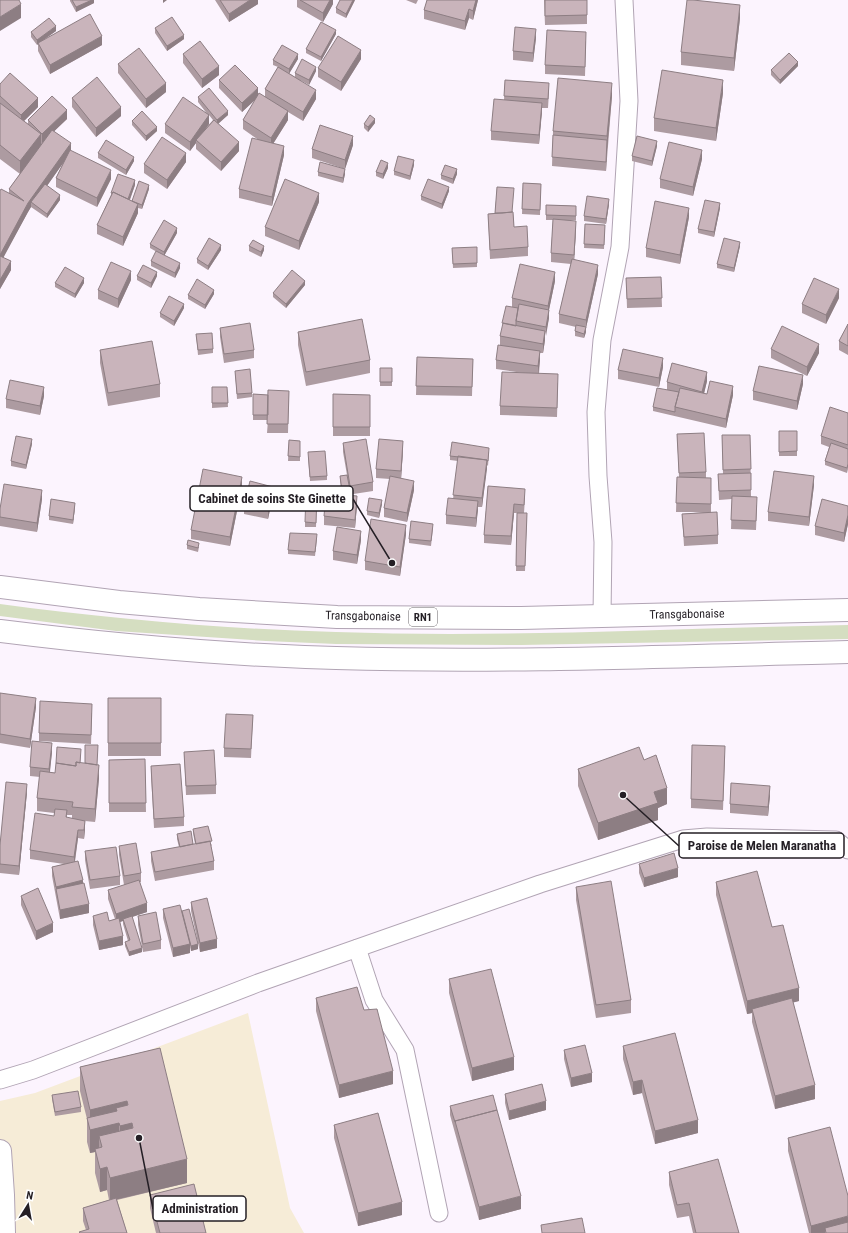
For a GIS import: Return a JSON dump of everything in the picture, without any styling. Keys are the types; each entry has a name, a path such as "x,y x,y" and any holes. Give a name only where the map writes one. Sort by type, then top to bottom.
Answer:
{"main road":[{"name":"Transgabonaise","path":"0,587 126,603 207,610 337,617 521,618 848,610"},
{"path":"0,631 77,641 181,650 342,658 522,660 848,652"},
{"path":"0,1151 4,1233"}],"street":[{"path":"602,616 603,542 598,476 596,412 602,340 620,247 629,101 624,0"},
{"path":"0,1080 33,1070 258,983 357,948 540,884 683,839 707,837 836,840 848,850"},
{"path":"357,948 374,1000 405,1050 439,1213"}],"shaded area":[{"path":"248,1013 290,1208 304,1233 0,1233 0,1101 35,1093"}],"green space":[{"path":"0,604 168,622 294,631 464,634 848,625 848,639 521,645 336,644 116,631 0,616"}],"building":[{"path":"0,0 19,0 21,4 0,17"},
{"path":"72,0 92,0 76,7"},
{"path":"220,0 250,0 229,14"},
{"path":"300,0 330,0 323,13"},
{"path":"340,0 353,0 346,14 336,8"},
{"path":"427,0 476,0 473,11 469,9 465,21 424,10"},
{"path":"545,0 587,0 587,15 545,16"},
{"path":"687,0 740,5 734,58 681,52"},
{"path":"90,14 102,36 50,65 38,43"},
{"path":"172,17 184,35 167,46 155,28"},
{"path":"49,18 56,26 37,40 31,32"},
{"path":"321,22 336,30 321,57 306,49"},
{"path":"515,27 536,29 533,53 513,51"},
{"path":"547,30 586,32 585,67 545,65"},
{"path":"338,36 361,50 341,82 318,68"},
{"path":"200,41 219,66 202,79 183,54"},
{"path":"282,45 298,54 289,69 273,60"},
{"path":"139,48 166,83 146,99 118,64"},
{"path":"789,53 798,62 780,80 771,70"},
{"path":"302,59 316,67 309,80 295,73"},
{"path":"235,65 258,88 242,103 219,80"},
{"path":"278,67 316,90 303,112 265,89"},
{"path":"662,70 723,80 716,128 654,118"},
{"path":"10,73 38,98 21,115 0,96 0,84"},
{"path":"97,77 121,107 96,128 72,98"},
{"path":"558,78 612,83 607,136 553,131"},
{"path":"505,80 549,83 548,99 504,96"},
{"path":"209,88 228,111 217,120 198,97"},
{"path":"259,93 288,111 271,138 243,120"},
{"path":"52,96 67,110 42,134 28,120"},
{"path":"183,97 209,115 190,142 165,124"},
{"path":"494,99 542,103 539,135 491,131"},
{"path":"0,103 41,134 20,161 0,145"},
{"path":"142,111 157,127 146,136 132,121"},
{"path":"370,115 375,119 368,127 364,124"},
{"path":"214,120 239,142 221,162 196,140"},
{"path":"320,125 353,136 345,160 312,149"},
{"path":"52,130 71,143 28,203 0,255 0,191 1,189 24,201 9,189"},
{"path":"553,135 607,140 606,162 552,157"},
{"path":"637,136 657,141 652,161 632,156"},
{"path":"162,137 186,153 167,180 144,164"},
{"path":"252,138 284,146 272,197 239,189"},
{"path":"106,140 134,157 126,170 98,153"},
{"path":"669,142 702,150 693,187 660,179"},
{"path":"70,150 111,170 97,198 56,178"},
{"path":"398,156 414,160 410,176 394,171"},
{"path":"381,160 388,163 383,174 376,172"},
{"path":"320,162 345,169 343,178 318,172"},
{"path":"445,165 457,169 453,179 441,175"},
{"path":"118,174 135,180 128,199 113,192 111,193"},
{"path":"285,179 319,193 299,241 265,227"},
{"path":"428,179 449,187 442,204 421,196"},
{"path":"139,181 149,185 142,205 132,201"},
{"path":"523,183 541,184 540,210 522,209"},
{"path":"45,184 60,195 47,214 31,202"},
{"path":"497,187 514,188 512,212 495,213"},
{"path":"113,192 138,204 123,237 97,225"},
{"path":"587,196 609,199 606,219 584,216"},
{"path":"705,200 720,203 714,232 698,229"},
{"path":"655,201 689,208 680,255 646,248"},
{"path":"546,205 576,206 576,216 546,215"},
{"path":"513,212 514,227 527,226 528,247 490,250 488,214"},
{"path":"553,219 576,221 574,255 551,253"},
{"path":"164,220 177,228 164,252 150,244"},
{"path":"585,224 605,225 604,245 584,244"},
{"path":"209,238 221,245 208,266 197,259"},
{"path":"724,238 740,242 734,268 717,264"},
{"path":"253,240 264,246 261,252 249,246"},
{"path":"477,247 477,263 453,264 452,248"},
{"path":"156,251 180,263 175,273 151,261"},
{"path":"0,256 11,261 0,280"},
{"path":"572,259 598,265 586,320 559,314"},
{"path":"111,262 131,271 118,299 98,290"},
{"path":"520,264 555,272 548,306 512,298"},
{"path":"143,265 157,272 151,283 137,276"},
{"path":"65,267 84,278 75,294 55,283"},
{"path":"292,270 305,281 286,304 273,293"},
{"path":"661,277 662,298 627,299 626,278"},
{"path":"814,278 839,289 826,315 802,304"},
{"path":"197,279 214,290 205,305 188,295"},
{"path":"169,296 184,304 174,321 160,313"},
{"path":"519,304 549,310 546,327 516,321"},
{"path":"506,306 518,308 516,326 502,323"},
{"path":"362,319 370,360 306,372 298,332"},
{"path":"250,323 254,350 224,354 220,328"},
{"path":"503,323 545,331 543,344 500,336"},
{"path":"848,324 848,346 839,341"},
{"path":"576,325 586,327 584,334 575,331"},
{"path":"782,326 819,344 807,367 771,349"},
{"path":"212,333 213,349 198,350 196,334"},
{"path":"152,341 160,384 108,393 100,350"},
{"path":"498,345 540,351 538,366 496,360"},
{"path":"623,349 663,358 659,378 618,370"},
{"path":"417,357 473,359 472,387 416,386"},
{"path":"672,363 707,372 702,392 667,382"},
{"path":"759,366 803,375 797,401 753,391"},
{"path":"380,368 392,368 392,382 380,382"},
{"path":"250,369 252,393 237,394 235,371"},
{"path":"502,372 558,374 557,408 500,406"},
{"path":"10,380 44,387 40,406 6,399"},
{"path":"710,381 733,386 726,419 675,407 680,388 707,394"},
{"path":"212,387 227,387 228,403 212,403"},
{"path":"657,388 679,392 675,412 653,407"},
{"path":"268,390 289,391 288,424 267,424"},
{"path":"253,394 268,395 268,415 253,415"},
{"path":"333,394 370,395 370,427 333,427"},
{"path":"830,407 848,413 848,445 821,436"},
{"path":"779,431 797,431 797,451 779,452"},
{"path":"704,433 706,472 679,473 677,434"},
{"path":"722,435 750,435 751,469 723,470"},
{"path":"16,436 32,439 26,465 11,461"},
{"path":"366,439 373,482 350,486 343,443"},
{"path":"379,439 403,441 401,471 376,469"},
{"path":"289,440 300,441 300,457 288,456"},
{"path":"452,442 489,448 488,461 450,456"},
{"path":"831,443 848,449 847,468 825,461"},
{"path":"325,451 327,476 310,477 308,452"},
{"path":"458,456 487,460 482,498 453,495"},
{"path":"203,469 242,477 230,537 191,530"},
{"path":"774,471 814,476 809,517 768,512"},
{"path":"751,473 751,490 719,491 718,474"},
{"path":"347,475 350,490 342,491 340,476"},
{"path":"390,476 414,481 407,513 384,508"},
{"path":"677,477 711,478 711,504 676,503"},
{"path":"250,481 273,487 268,510 244,505"},
{"path":"4,484 42,490 37,523 0,517"},
{"path":"488,486 525,489 524,505 514,504 511,536 484,535"},
{"path":"326,493 357,496 355,520 324,516"},
{"path":"306,494 317,495 316,523 305,522"},
{"path":"732,496 757,497 756,521 731,520"},
{"path":"369,498 382,500 379,513 367,511"},
{"path":"448,498 478,501 476,518 446,515"},
{"path":"51,499 75,503 73,520 49,516"},
{"path":"822,499 848,506 848,515 844,533 815,526"},
{"path":"717,512 718,535 684,537 682,514"},
{"path":"517,513 527,513 525,566 516,566"},
{"path":"371,519 406,525 400,567 365,561"},
{"path":"411,521 433,524 431,541 409,539"},
{"path":"337,527 361,531 357,555 333,551"},
{"path":"290,533 317,534 315,552 288,550"},
{"path":"188,540 199,543 198,548 187,545"},
{"path":"0,693 36,698 30,739 0,734"},
{"path":"108,698 161,698 161,743 108,743"},
{"path":"40,701 92,704 91,735 39,733"},
{"path":"226,714 253,715 251,749 224,748"},
{"path":"32,741 52,743 49,769 30,767"},
{"path":"85,745 98,745 97,765 85,763"},
{"path":"692,745 725,746 723,801 691,799"},
{"path":"57,747 81,749 80,763 76,762 76,766 56,763"},
{"path":"639,747 644,760 656,755 667,788 654,792 658,803 598,823 578,769"},
{"path":"214,750 216,785 186,786 184,752"},
{"path":"145,759 146,803 109,803 109,760"},
{"path":"76,762 99,765 95,809 72,807 73,802 37,798 40,771 55,773 56,763 76,766"},
{"path":"180,764 184,817 154,819 151,766"},
{"path":"6,782 27,784 19,866 0,864 0,845"},
{"path":"731,783 770,786 768,807 730,804"},
{"path":"55,809 67,810 66,817 85,821 84,830 78,830 74,857 30,850 35,813 54,816"},
{"path":"208,826 212,841 196,844 193,829"},
{"path":"191,831 193,844 180,847 177,834"},
{"path":"210,841 214,861 155,872 151,852"},
{"path":"136,843 141,873 124,876 119,846"},
{"path":"116,847 120,876 90,880 85,851"},
{"path":"674,853 678,868 644,878 639,864"},
{"path":"78,861 83,880 56,887 52,867"},
{"path":"757,871 772,927 783,925 799,988 747,1001 716,882"},
{"path":"139,880 147,903 116,914 108,890"},
{"path":"611,881 631,1000 596,1005 576,887"},
{"path":"84,883 89,904 60,910 56,889"},
{"path":"38,888 53,923 36,931 21,896"},
{"path":"207,898 217,939 200,943 191,902"},
{"path":"180,905 190,944 173,948 163,909"},
{"path":"189,909 198,944 191,946 182,911"},
{"path":"107,912 109,921 119,918 123,936 99,941 93,916"},
{"path":"156,912 161,940 143,944 138,916"},
{"path":"132,916 142,948 129,952 125,942 130,940 123,919"},
{"path":"491,969 514,1057 472,1068 449,979"},
{"path":"357,987 364,1010 377,1009 393,1071 339,1085 316,998"},
{"path":"792,998 815,1085 775,1096 752,1009"},
{"path":"675,1033 698,1120 655,1131 642,1080 633,1082 623,1046"},
{"path":"585,1045 592,1073 571,1078 564,1050"},
{"path":"160,1048 187,1159 110,1178 107,1167 100,1169 95,1149 102,1147 99,1136 133,1128 132,1123 120,1126 119,1123 90,1130 87,1118 117,1111 116,1108 128,1105 127,1101 90,1110 80,1067"},
{"path":"542,1084 546,1101 509,1111 505,1094"},
{"path":"78,1091 81,1107 55,1112 52,1095"},
{"path":"493,1095 497,1110 455,1122 450,1106"},
{"path":"497,1110 521,1196 479,1207 455,1121"},
{"path":"378,1113 402,1202 358,1213 334,1125"},
{"path":"830,1127 848,1196 848,1216 811,1226 788,1138"},
{"path":"718,1159 739,1233 696,1233 689,1203 677,1205 669,1172"},
{"path":"194,1184 206,1233 160,1233 150,1195"},
{"path":"116,1198 127,1233 79,1232 89,1229 83,1208"},
{"path":"582,1218 585,1233 542,1233 541,1225"},
{"path":"848,1222 848,1233 826,1233 825,1228"}],"place":[{"name":"Cabinet de soins Ste Ginette","path":"392,563"},
{"name":"Paroise de Melen Maranatha","path":"623,795"},
{"name":"Administration","path":"139,1138"}]}
